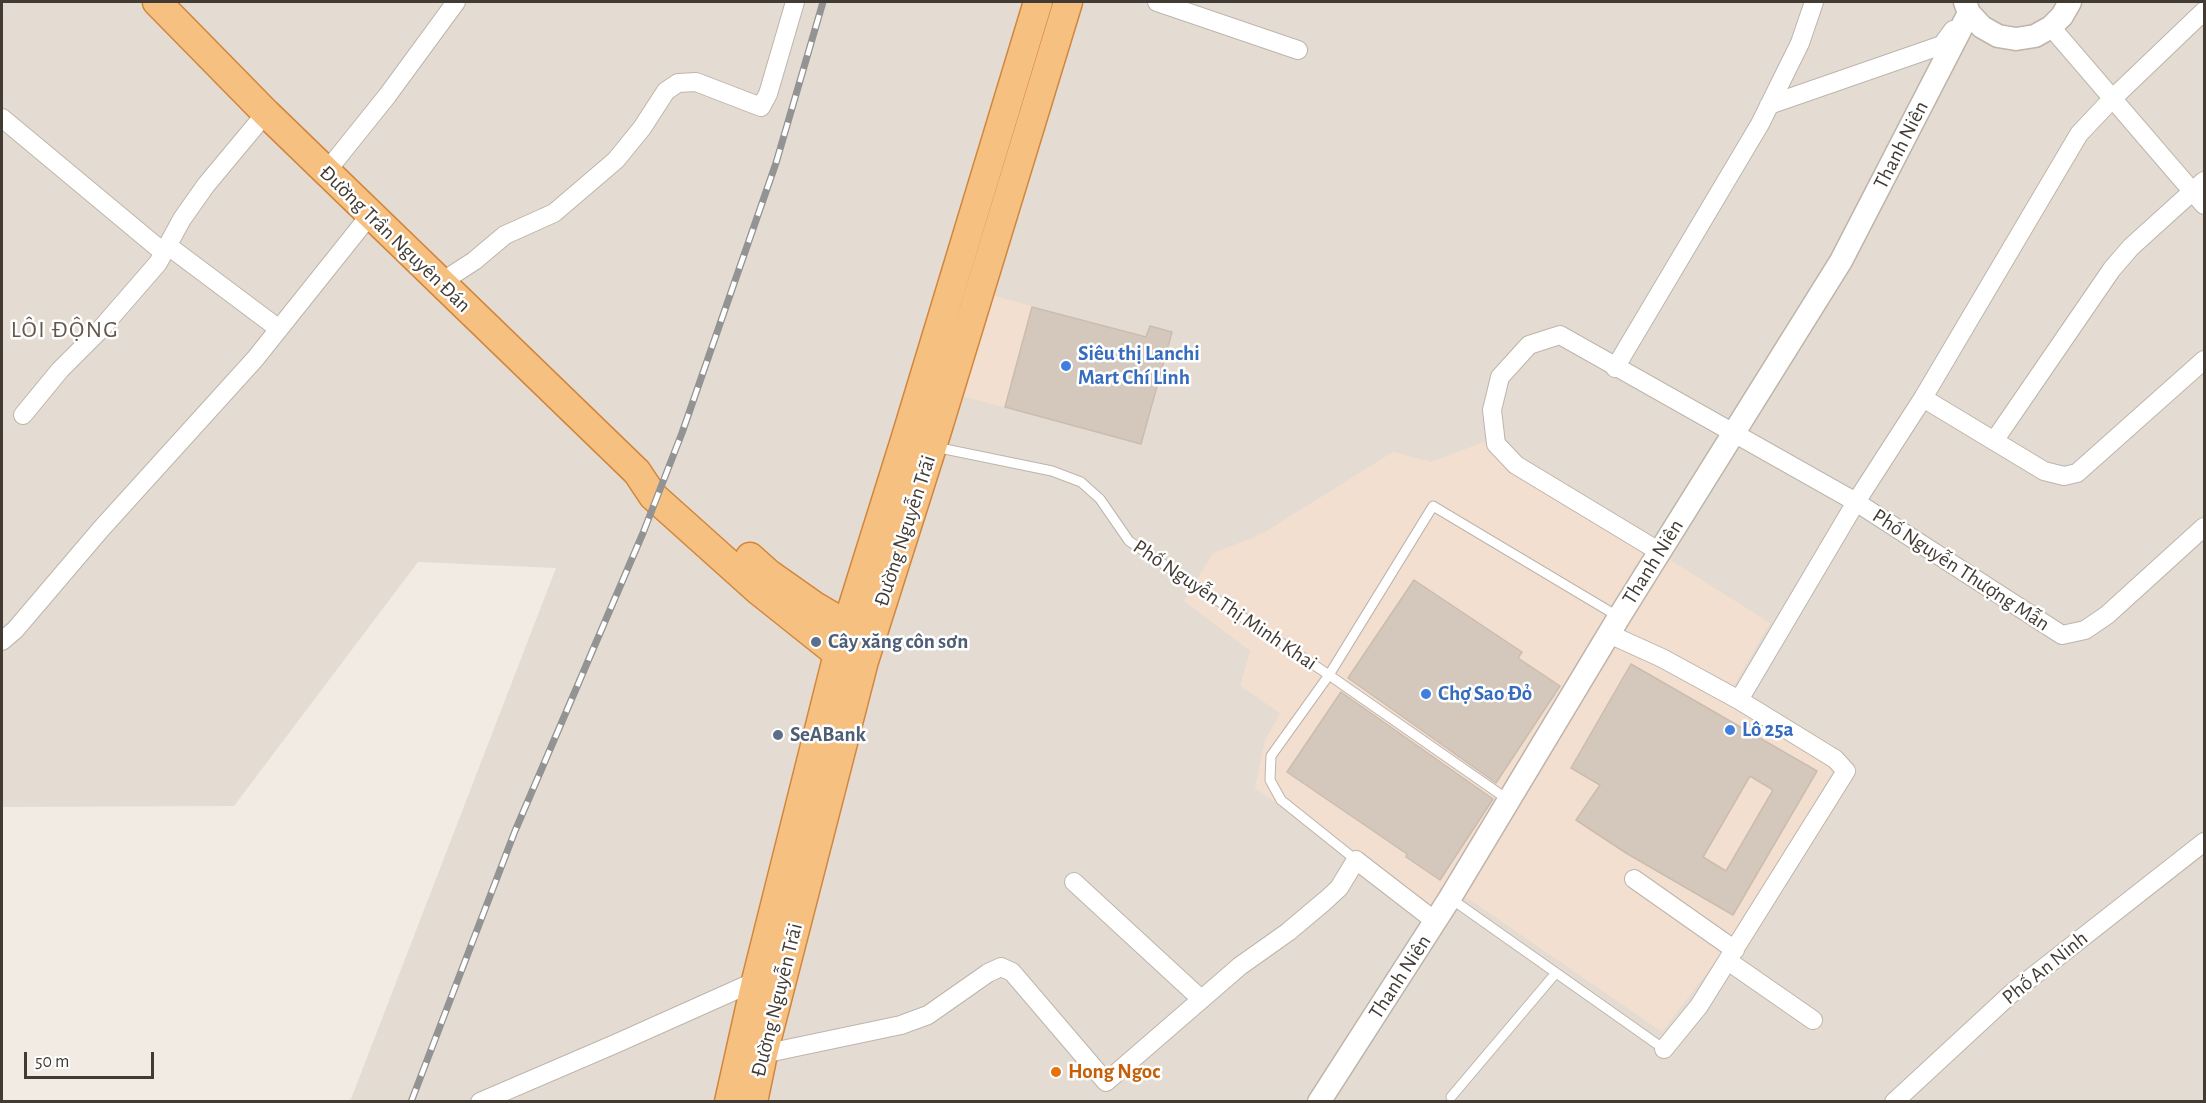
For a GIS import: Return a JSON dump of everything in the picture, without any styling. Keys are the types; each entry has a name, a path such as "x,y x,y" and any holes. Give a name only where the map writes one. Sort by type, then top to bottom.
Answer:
{"highway":[{"name":"Đường Trần Nguyên Đán","path":"157,2 326,172 637,472 653,496 759,591 851,658"},
{"name":"Đường Nguyễn Trãi","path":"919,442 1038,2"},
{"name":"Đường Nguyễn Trãi","path":"753,1101 750,1055 756,981 851,658 919,442 1068,2"},
{"name":"Đường Trần Nguyên Đán","path":"637,472 660,479 769,574 813,605 860,630"},
{"name":"Đường Nguyễn Trãi","path":"729,1101 750,1055 851,658"}],"street":[{"path":"326,172 387,96 456,2"},
{"path":"440,283 474,261 505,235 554,213 616,160 642,128 666,91 678,83 696,82 760,107 768,94 795,2"},
{"path":"1157,2 1298,50"},
{"path":"1615,368 1760,124 1800,43 1814,2"},
{"path":"1769,105 1942,45 1967,8 1982,27 1998,36 2016,39 2035,36 2051,27 2062,16 2070,2"},
{"name":"Thanh Niên","path":"1319,1101 1450,898 1614,626 1841,261 1967,8"},
{"path":"1739,700 1856,502 1923,398 2079,134 2112,99 2205,11"},
{"path":"1994,441 2112,269 2131,247 2201,192 2112,99 2051,27"},
{"path":"23,415 60,370 99,331 158,262 182,219 206,185 266,113"},
{"path":"2,118 165,249 279,329"},
{"path":"2,641 15,630 101,529 255,359 370,215"},
{"name":"Phố Nguyễn Thượng Mẫn","path":"1660,552 1516,465 1496,444 1492,410 1500,376 1529,345 1560,335 1856,502 2062,635 2085,630 2107,615 2205,527"},
{"path":"1923,398 2044,471 2064,476 2077,473 2205,360"},
{"path":"1614,626 1662,658 1739,700 1835,759 1846,771 1700,1006 1664,1049"},
{"name":"Phố An Ninh","path":"1893,1101 2013,992 2205,842"},
{"path":"750,1055 901,1025 928,1015 988,973 1002,968 1012,972 1106,1082 1240,966 1288,932 1326,900 1339,888 1356,860 1435,921"},
{"path":"1634,879 1813,1020"},
{"path":"1074,882 1201,999"},
{"path":"480,1101 756,981"}],"lane":[{"name":"Phố Nguyễn Thị Minh Khai","path":"919,442 1052,471 1081,482 1100,499 1130,542 1329,675 1508,800"},
{"path":"1356,860 1281,800 1270,780 1271,756 1329,675 1433,506 1614,626"},
{"path":"1450,898 1664,1049"},
{"path":"1451,1097 1555,974"}],"shaded area":[{"path":"2,2 2204,2 2204,1101 345,1101 351,1099 556,568 418,562 234,806 2,807"},
{"name":"Siêu thị Lanchi Mart Chí Linh","path":"991,295 1146,337 1150,326 1172,332 1141,444 962,396"},
{"path":"1484,442 1770,623 1731,691 1836,767 1740,929 1662,1032 1469,899 1441,887 1430,909 1255,788 1265,740 1280,713 1240,686 1250,651 1184,601 1213,553 1268,530 1393,452 1431,462"}],"building":[{"name":"Siêu thị Lanchi Mart Chí Linh","path":"1032,307 1146,337 1150,326 1172,332 1141,444 1005,407"},
{"path":"1414,580 1522,652 1518,658 1560,686 1496,783 1348,678"},
{"path":"1631,664 1817,771 1733,915 1626,853 1576,820 1600,785 1571,768","holes":["1750,776 1773,790 1726,871 1703,857"]},
{"path":"1341,692 1493,799 1440,880 1406,857 1407,854 1287,772"}],"railway":[{"path":"411,1102 515,831 643,533 682,433 776,163 823,2"}],"place":[{"name":"Siêu thị Lanchi Mart Chí Linh","path":"1066,366"},
{"name":"Cây xăng côn sơn","path":"816,642"},
{"name":"Chợ Sao Đỏ","path":"1426,694"},
{"name":"Lô 25a","path":"1730,730"},
{"name":"SeABank","path":"778,735"},
{"name":"Hong Ngoc","path":"1056,1072"}],"district":[{"name":"LÔI ĐỘNG","path":"65,330"}]}
